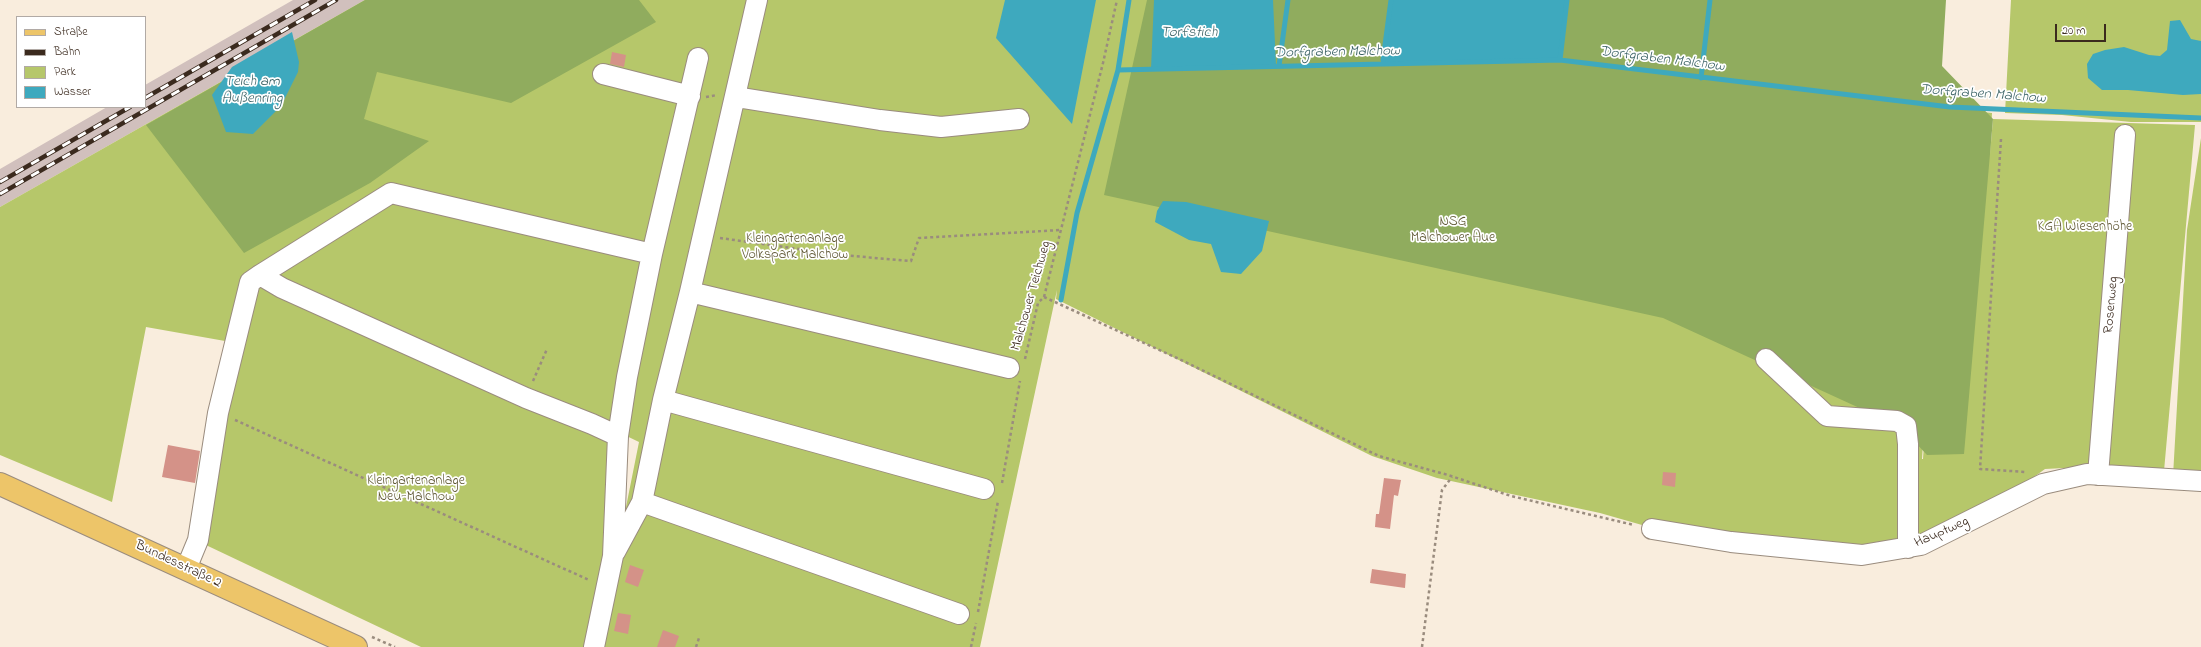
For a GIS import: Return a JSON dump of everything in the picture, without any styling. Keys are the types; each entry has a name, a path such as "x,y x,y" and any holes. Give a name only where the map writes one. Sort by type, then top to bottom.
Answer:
{"main road":[{"name":"Bundesstraße 2","path":"0,484 356,647"}],"lane":[{"path":"613,556 642,502 663,400 736,97 757,0"},
{"path":"594,647 613,556 618,436 627,377 652,254 698,58"},
{"path":"603,74 690,96"},
{"path":"736,97 880,120 941,127 1020,119"},
{"name":"Rosenweg","path":"2098,475 2126,135"},
{"path":"186,569 198,540 218,413 250,282 260,275 391,192 652,254"},
{"path":"260,275 282,288 526,398 618,436"},
{"path":"690,292 1018,370"},
{"path":"1766,359 1827,416 1896,421 1906,426 1908,444 1908,548"},
{"path":"663,400 995,489"},
{"name":"Hauptweg","path":"1652,529 1731,542 1862,555 1921,545 2042,484 2087,474 2201,482"},
{"path":"642,502 971,616"}],"path":[{"name":"Malchower Teichweg","path":"971,647 971,616 1018,370 1038,303 1044,297 1103,63 1117,0"},
{"path":"690,96 702,98 715,95 736,97"},
{"path":"2001,139 1980,470 2032,472"},
{"path":"702,236 841,255 911,261 919,238 1061,230"},
{"path":"1044,297 1177,358 1379,456 1448,475 1510,496 1652,529"},
{"path":"526,398 547,349"},
{"path":"218,413 586,579 607,584"},
{"path":"1422,647 1442,490 1452,477"},
{"path":"696,647 699,638"}],"shaded area":[{"path":"293,0 365,0 0,207 0,169 105,108 146,108 146,84"}],"green space":[{"path":"365,0 1945,0 1939,107 1992,113 1990,154 1993,119 2195,125 2164,471 2103,466 2045,469 2027,482 1916,540 1841,547 1646,523 1642,525 1600,513 1437,478 1372,456 1056,299 1057,290 980,647 598,647 639,442 612,429 608,550 590,647 421,647 189,537 225,341 146,327 112,502 0,455 0,207","holes":["1932,331 1923,459 1930,332"]},
{"path":"365,0 639,0 656,22 511,103 377,72 364,119 429,141 370,183 244,253 146,125"},
{"name":"NSG Malchower Aue","path":"1147,0 1946,0 1942,66 1993,119 1964,454 1927,455 1901,427 1663,318 1104,195"},
{"path":"2011,0 2201,0 2201,122 2131,122 2062,115 2005,113"},
{"path":"2201,138 2201,479 2173,476 2187,230"}],"water":[{"path":"1005,0 1096,0 1072,124 996,38"},
{"name":"Torfstich","path":"1154,0 1273,0 1276,66 1151,69"},
{"path":"1391,0 1567,0 1560,60 1383,66"},
{"path":"2180,20 2191,39 2201,41 2201,94 2183,95 2128,90 2102,90 2088,78 2087,64 2093,54 2105,50 2124,47 2149,55 2160,56 2167,50 2170,21"},
{"name":"Teich am Außenring","path":"292,32 299,62 298,72 281,106 253,134 226,132 212,95 232,67"},
{"path":"1163,201 1186,202 1269,221 1262,251 1241,274 1221,272 1211,244 1189,240 1155,222 1157,211"}],"building":[{"path":"612,52 626,55 624,67 610,64"},
{"path":"168,445 200,451 195,483 162,477"},
{"path":"1663,472 1676,473 1675,487 1662,485"},
{"path":"1384,478 1401,480 1398,496 1394,495 1390,529 1375,527 1376,514 1379,514"},
{"path":"630,565 644,570 638,587 625,582"},
{"path":"1372,569 1406,574 1405,588 1370,583"},
{"path":"618,613 631,615 628,634 614,631"},
{"path":"663,630 679,636 675,647 657,647"}],"waterway":[{"path":"1061,300 1077,213 1118,70 1129,0"},
{"path":"1279,66 1288,0"},
{"path":"1383,60 1391,0"},
{"path":"1560,60 1567,0"},
{"path":"1701,78 1710,0"},
{"name":"Dorfgraben Malchow","path":"1118,70 1560,60 1950,107 2201,118"}],"railway":[{"path":"146,97 315,0"},
{"path":"0,194 336,0"},
{"path":"0,182 128,108"}],"park label":[{"name":"KGA Wiesenhöhe","path":"2085,228"},
{"name":"Kleingartenanlage Volkspark Malchow","path":"795,248"},
{"name":"Kleingartenanlage Neu-Malchow","path":"416,490"}]}
